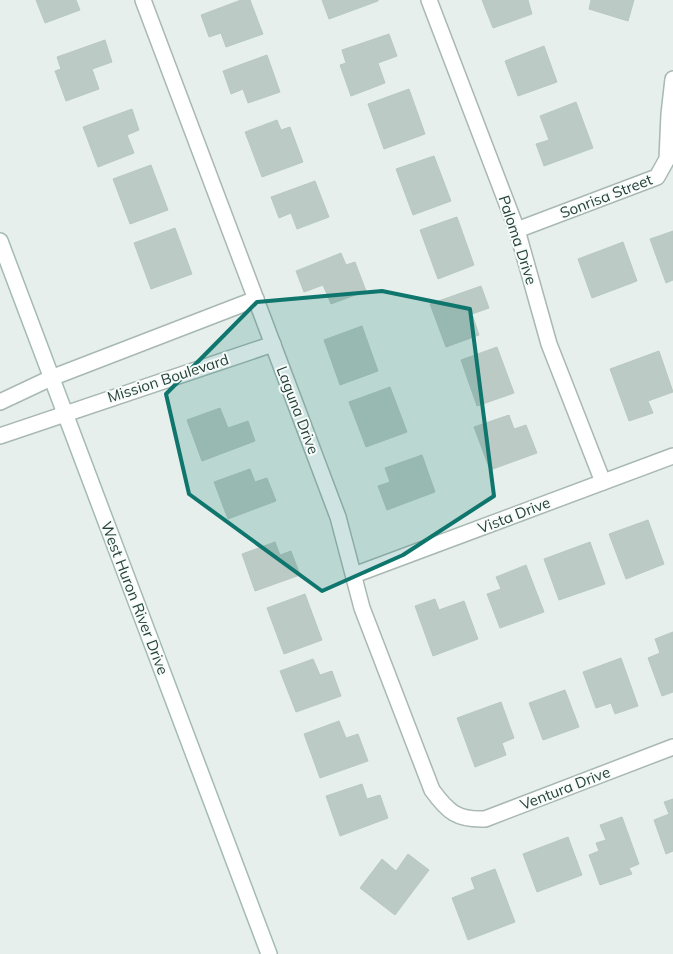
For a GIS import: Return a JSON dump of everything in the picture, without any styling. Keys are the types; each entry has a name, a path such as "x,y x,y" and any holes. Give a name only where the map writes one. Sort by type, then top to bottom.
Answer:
{"street":[{"name":"Laguna Drive","path":"142,0 338,517 362,608 432,790 445,808 456,815"},
{"name":"Paloma Drive","path":"429,0 517,230 549,344 603,482"},
{"name":"Sonrisa Street","path":"517,230 657,176 668,159 669,114 673,79"},
{"name":"West Huron River Drive","path":"0,241 269,954"},
{"path":"0,402 51,378 256,299"},
{"name":"Mission Boulevard","path":"0,436 273,344"},
{"name":"Vista Drive","path":"354,575 673,456"},
{"name":"Ventura Drive","path":"456,815 470,820 485,818 673,747"}],"highlighted area":[{"path":"382,291 470,309 494,496 403,555 322,591 189,494 166,394 257,302"}],"building":[{"path":"36,0 76,0 80,10 45,23"},
{"path":"241,0 250,0 263,34 226,47 221,33 209,37 201,15"},
{"path":"322,0 378,0 378,1 329,19"},
{"path":"482,0 528,0 532,14 493,28"},
{"path":"591,0 634,0 628,21 589,9"},
{"path":"389,34 397,56 378,63 385,83 351,96 340,65 346,63 342,50"},
{"path":"105,40 112,62 92,69 99,89 66,101 55,71 61,69 57,57"},
{"path":"544,46 557,82 518,96 505,61"},
{"path":"267,55 280,92 248,103 243,89 231,94 223,71"},
{"path":"409,89 425,134 384,149 368,104"},
{"path":"576,102 593,148 544,166 536,144 549,140 540,116"},
{"path":"132,109 139,130 127,135 134,153 98,167 83,127"},
{"path":"277,120 281,130 290,127 303,162 262,177 245,132"},
{"path":"434,156 451,201 413,215 396,169"},
{"path":"151,165 168,210 130,224 113,179"},
{"path":"315,181 329,217 297,229 291,213 279,218 271,197"},
{"path":"457,217 474,265 438,279 420,230"},
{"path":"175,228 192,274 151,289 134,243"},
{"path":"673,231 673,280 666,283 650,239"},
{"path":"623,242 637,281 592,298 578,259"},
{"path":"341,253 346,265 355,262 366,291 331,304 323,285 304,292 296,271"},
{"path":"481,286 489,308 472,314 479,335 446,347 430,304"},
{"path":"362,326 378,371 340,385 324,340"},
{"path":"497,347 514,393 477,406 461,360"},
{"path":"659,351 673,392 648,401 653,413 629,421 610,369"},
{"path":"390,387 407,432 366,447 349,402"},
{"path":"220,408 228,428 248,421 255,441 202,461 187,420"},
{"path":"509,415 514,429 526,425 537,453 490,470 474,427"},
{"path":"422,455 435,492 387,510 378,486 390,482 385,468"},
{"path":"250,469 255,482 267,478 276,501 228,519 214,482"},
{"path":"648,520 664,564 626,579 609,534"},
{"path":"275,542 280,555 291,551 300,575 255,591 242,554"},
{"path":"590,542 605,584 559,600 544,559"},
{"path":"526,565 544,612 500,628 487,594 501,589 496,577"},
{"path":"305,594 322,640 284,654 267,608"},
{"path":"435,599 439,610 464,601 478,639 433,656 415,606"},
{"path":"673,632 673,692 662,696 648,658 660,653 655,639"},
{"path":"621,658 638,706 615,714 611,703 596,708 583,672"},
{"path":"313,659 320,675 332,671 341,696 296,712 280,671"},
{"path":"565,690 579,727 543,740 529,703"},
{"path":"501,702 514,738 502,743 506,755 475,767 457,718"},
{"path":"339,721 346,738 358,734 368,761 320,778 304,734"},
{"path":"362,784 367,799 380,795 388,818 340,836 326,796"},
{"path":"673,799 673,851 666,854 654,820 669,814 664,802"},
{"path":"622,817 639,864 629,868 632,874 600,885 589,855 599,851 596,843 606,840 600,825"},
{"path":"568,837 582,875 537,892 523,854"},
{"path":"408,854 429,870 395,915 360,888 382,859 396,871"},
{"path":"495,869 515,922 468,940 452,898 475,889 471,878"}]}
